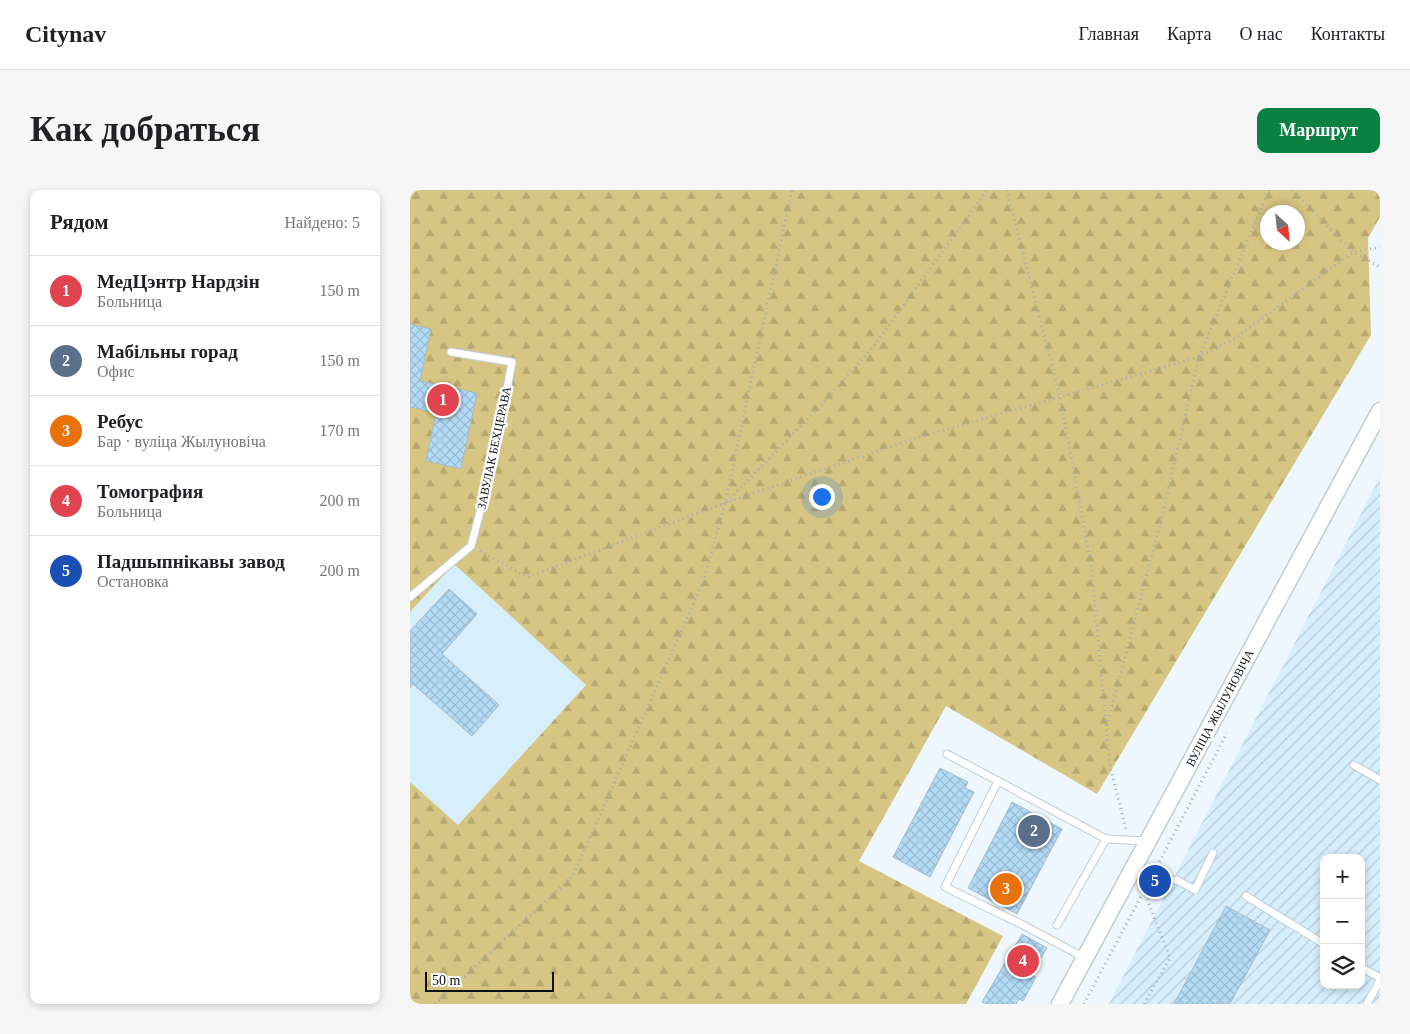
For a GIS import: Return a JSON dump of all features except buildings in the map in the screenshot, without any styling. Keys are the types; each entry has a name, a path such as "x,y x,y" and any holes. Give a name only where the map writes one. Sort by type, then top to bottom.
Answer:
{"street":[{"name":"ВУЛІЦА ЖЫЛУНОВІЧА","path":"1060,1004 1380,411"}],"lane":[{"name":"ЗАВУЛАК БЕХЦЕРАВА","path":"451,352 512,362 494,459 471,546"},
{"path":"410,597 471,546"},
{"path":"946,754 1106,840 1148,841"},
{"path":"1354,765 1380,780"},
{"path":"998,781 945,887 1085,958"},
{"path":"1057,924 1106,840"},
{"path":"1133,869 1164,882 1177,880 1195,890 1213,853"},
{"path":"1246,896 1320,942"},
{"path":"1365,970 1380,979 1367,1004"}],"path":[{"path":"435,1004 573,876 704,580 726,503 792,190"},
{"path":"726,503 874,346 987,190"},
{"path":"1007,190 1060,397 1091,565 1110,767 1129,841"},
{"path":"1106,729 1161,520 1199,357 1269,190"},
{"path":"1292,190 1353,252 1380,267"},
{"path":"471,546 528,577 726,503 913,439 1199,357 1234,339 1353,252 1380,247"},
{"path":"1144,891 1170,958 1144,1004"}],"shaded area":[{"path":"1380,477 1380,1004 1109,1004"},
{"path":"454,564 586,685 457,826 410,782 410,612"}],"green space":[{"path":"410,190 1380,190 1380,217 1368,238 1371,335 1097,794 946,706 859,861 1003,936 966,1004 410,1004 410,782 458,825 586,685 454,564 410,612"}],"place":[{"name":"МедЦэнтр Нардзін","path":"443,400"},
{"name":"Мабільны горад","path":"1034,831"},
{"name":"Падшыпнікавы завод","path":"1155,881"},
{"name":"Ребус","path":"1006,889"},
{"name":"Томография","path":"1023,961"}]}
